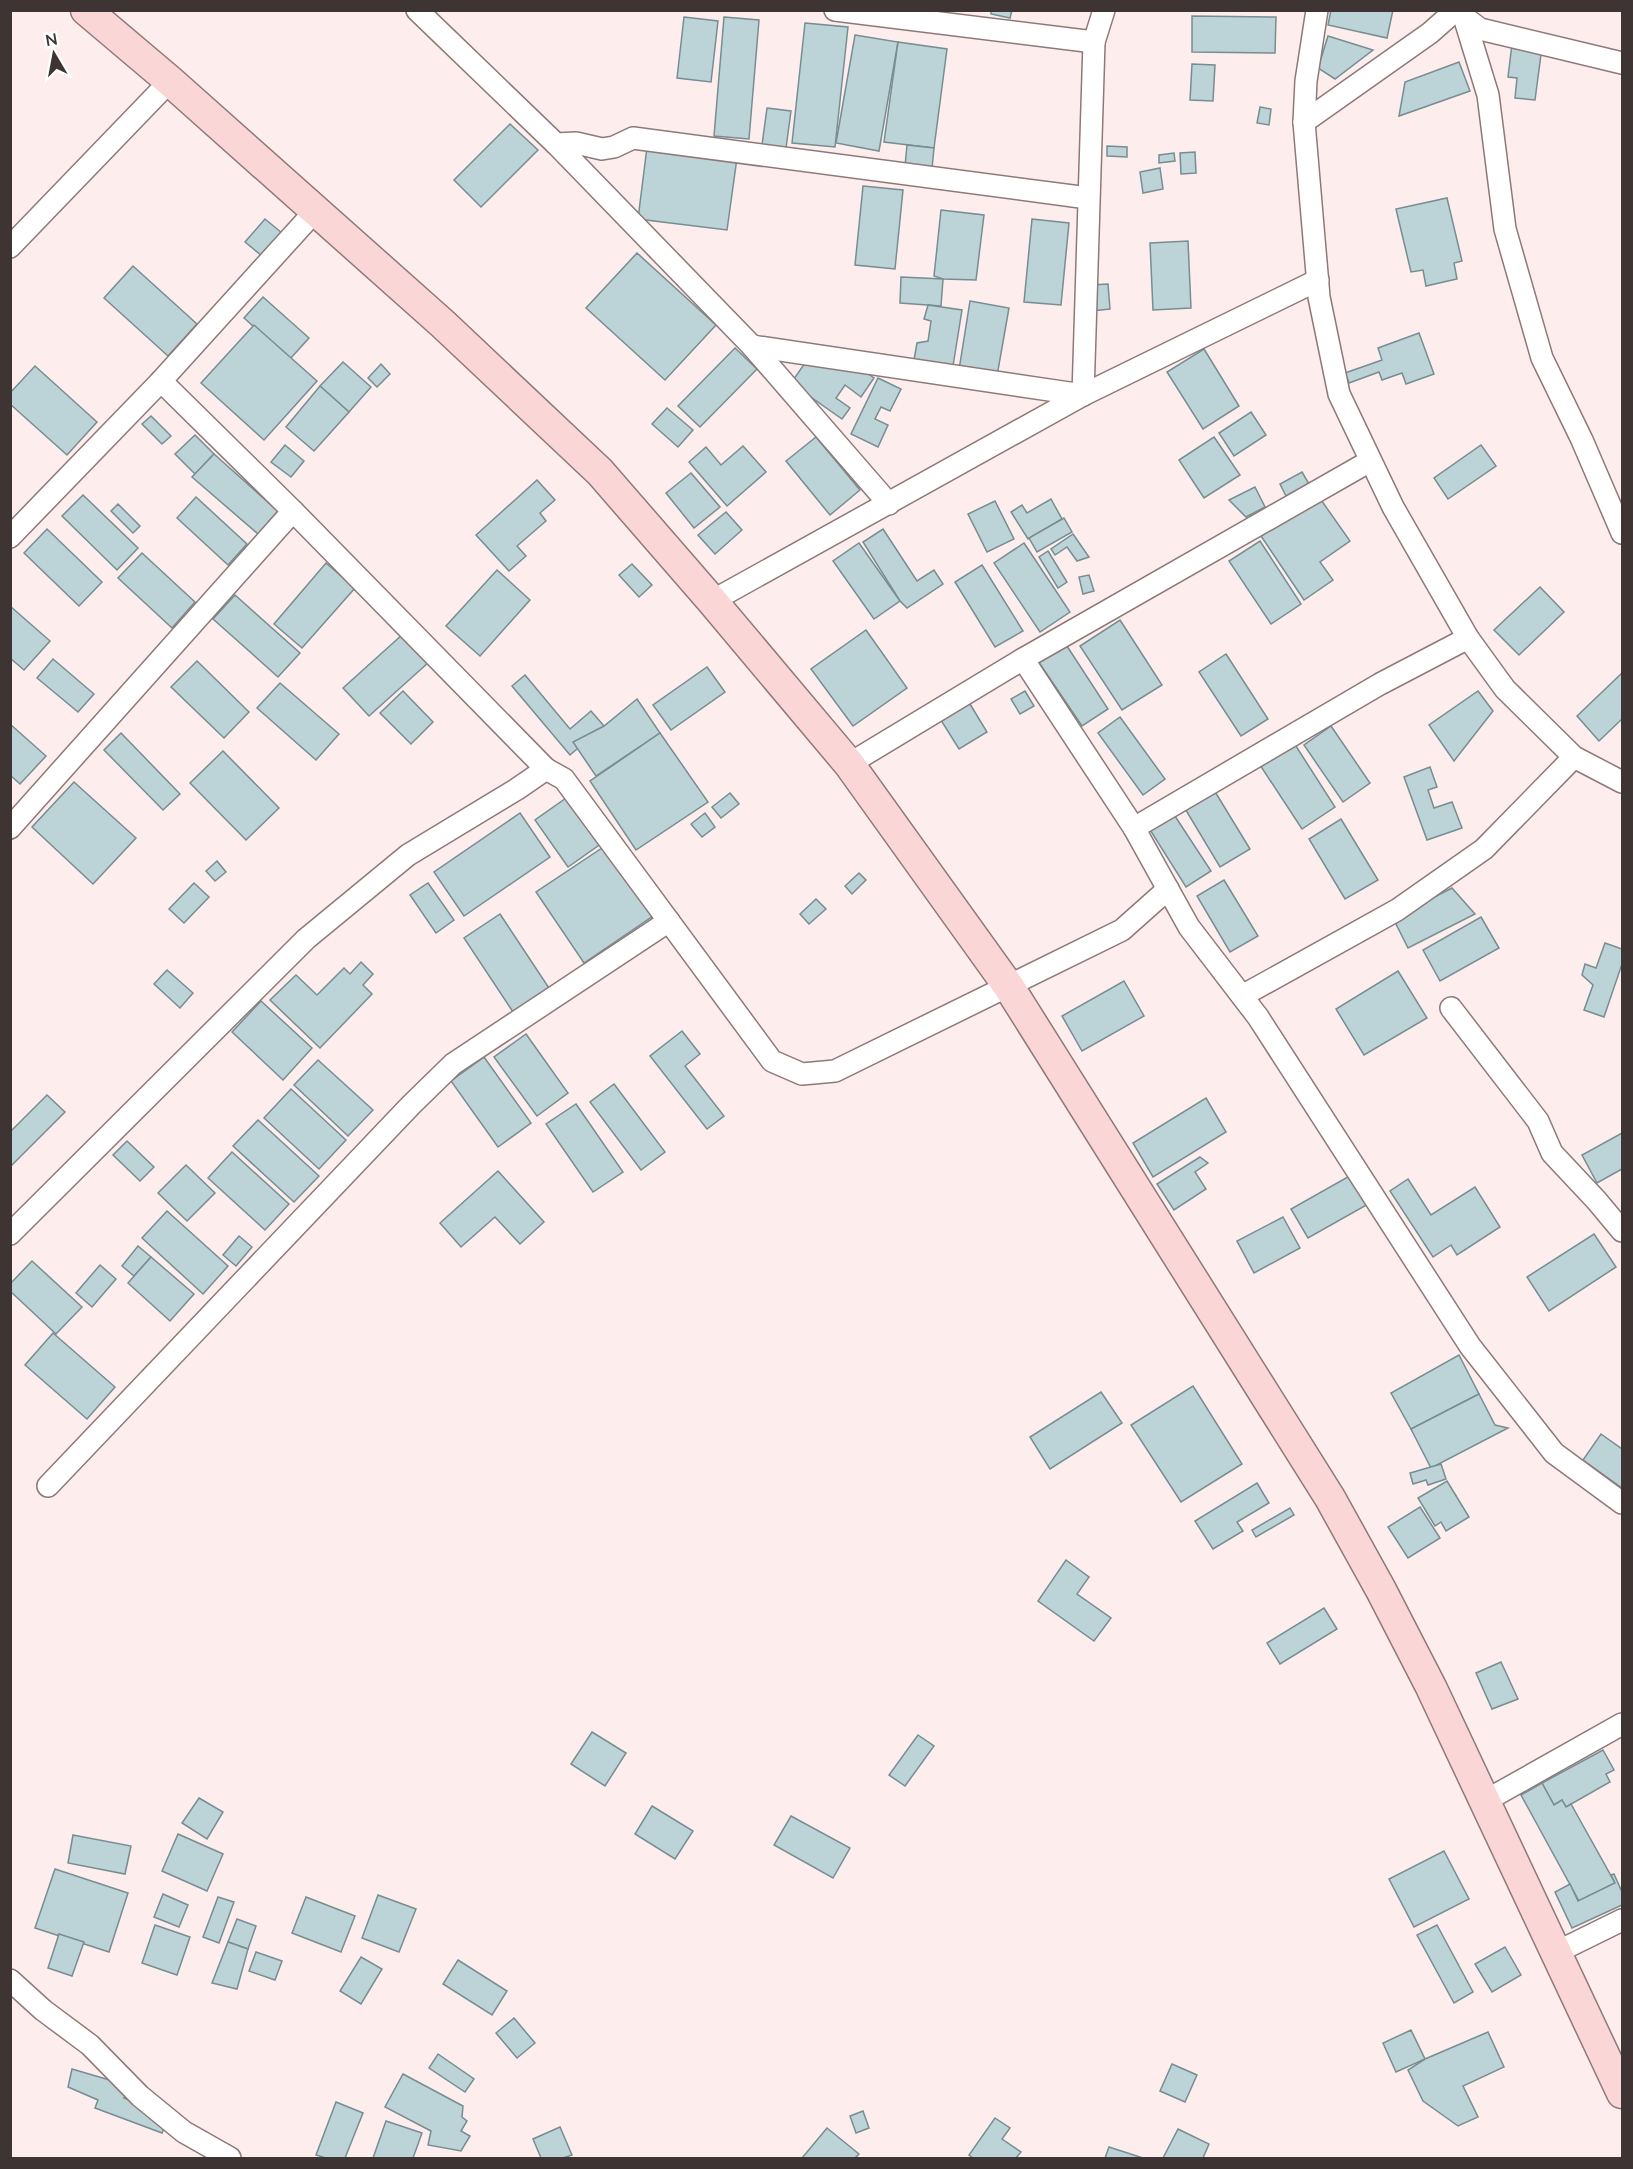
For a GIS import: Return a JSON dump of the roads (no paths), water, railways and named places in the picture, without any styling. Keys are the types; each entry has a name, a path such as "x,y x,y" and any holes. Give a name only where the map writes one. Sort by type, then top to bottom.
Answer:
{"main road":[{"path":"86,10 170,81 443,324 600,472 712,600 849,764 1009,987 1330,1498 1426,1678 1623,2092"}],"street":[{"path":"417,10 556,144 752,346 889,504"},
{"path":"835,10 1094,42"},
{"path":"1083,395 1094,42 1104,10"},
{"path":"1317,10 1306,81 1304,122 1318,280 1339,394 1393,507 1468,638 1505,688 1574,757 1623,782"},
{"path":"1304,122 1430,33 1456,10"},
{"path":"1623,63 1480,29 1464,17 1488,95 1505,229 1542,358 1582,440 1623,533"},
{"path":"13,239 170,81"},
{"path":"556,144 576,143 602,148 614,147 633,138 1088,198"},
{"path":"10,537 161,381 316,210"},
{"path":"712,600 1083,395 1318,280"},
{"path":"752,346 1083,395"},
{"path":"161,381 293,511 546,769 564,778 772,1061 802,1074 835,1071 1122,930 1168,889"},
{"path":"849,764 1023,659 1370,461"},
{"path":"10,828 293,511"},
{"path":"1134,828 1380,684 1468,638"},
{"path":"1023,659 1134,828 1189,927 1258,1017 1470,1346 1554,1453 1623,1503"},
{"path":"1242,996 1397,910 1484,849 1574,757"},
{"path":"10,1234 306,939 408,855 546,769"},
{"path":"48,1486 411,1104 453,1064 669,921"},
{"path":"1450,1008 1538,1121 1552,1153 1623,1231"},
{"path":"1485,1801 1622,1732"},
{"path":"1557,1953 1623,1920"},
{"path":"10,1980 43,2010 90,2045 140,2096 184,2132 230,2158"}]}
